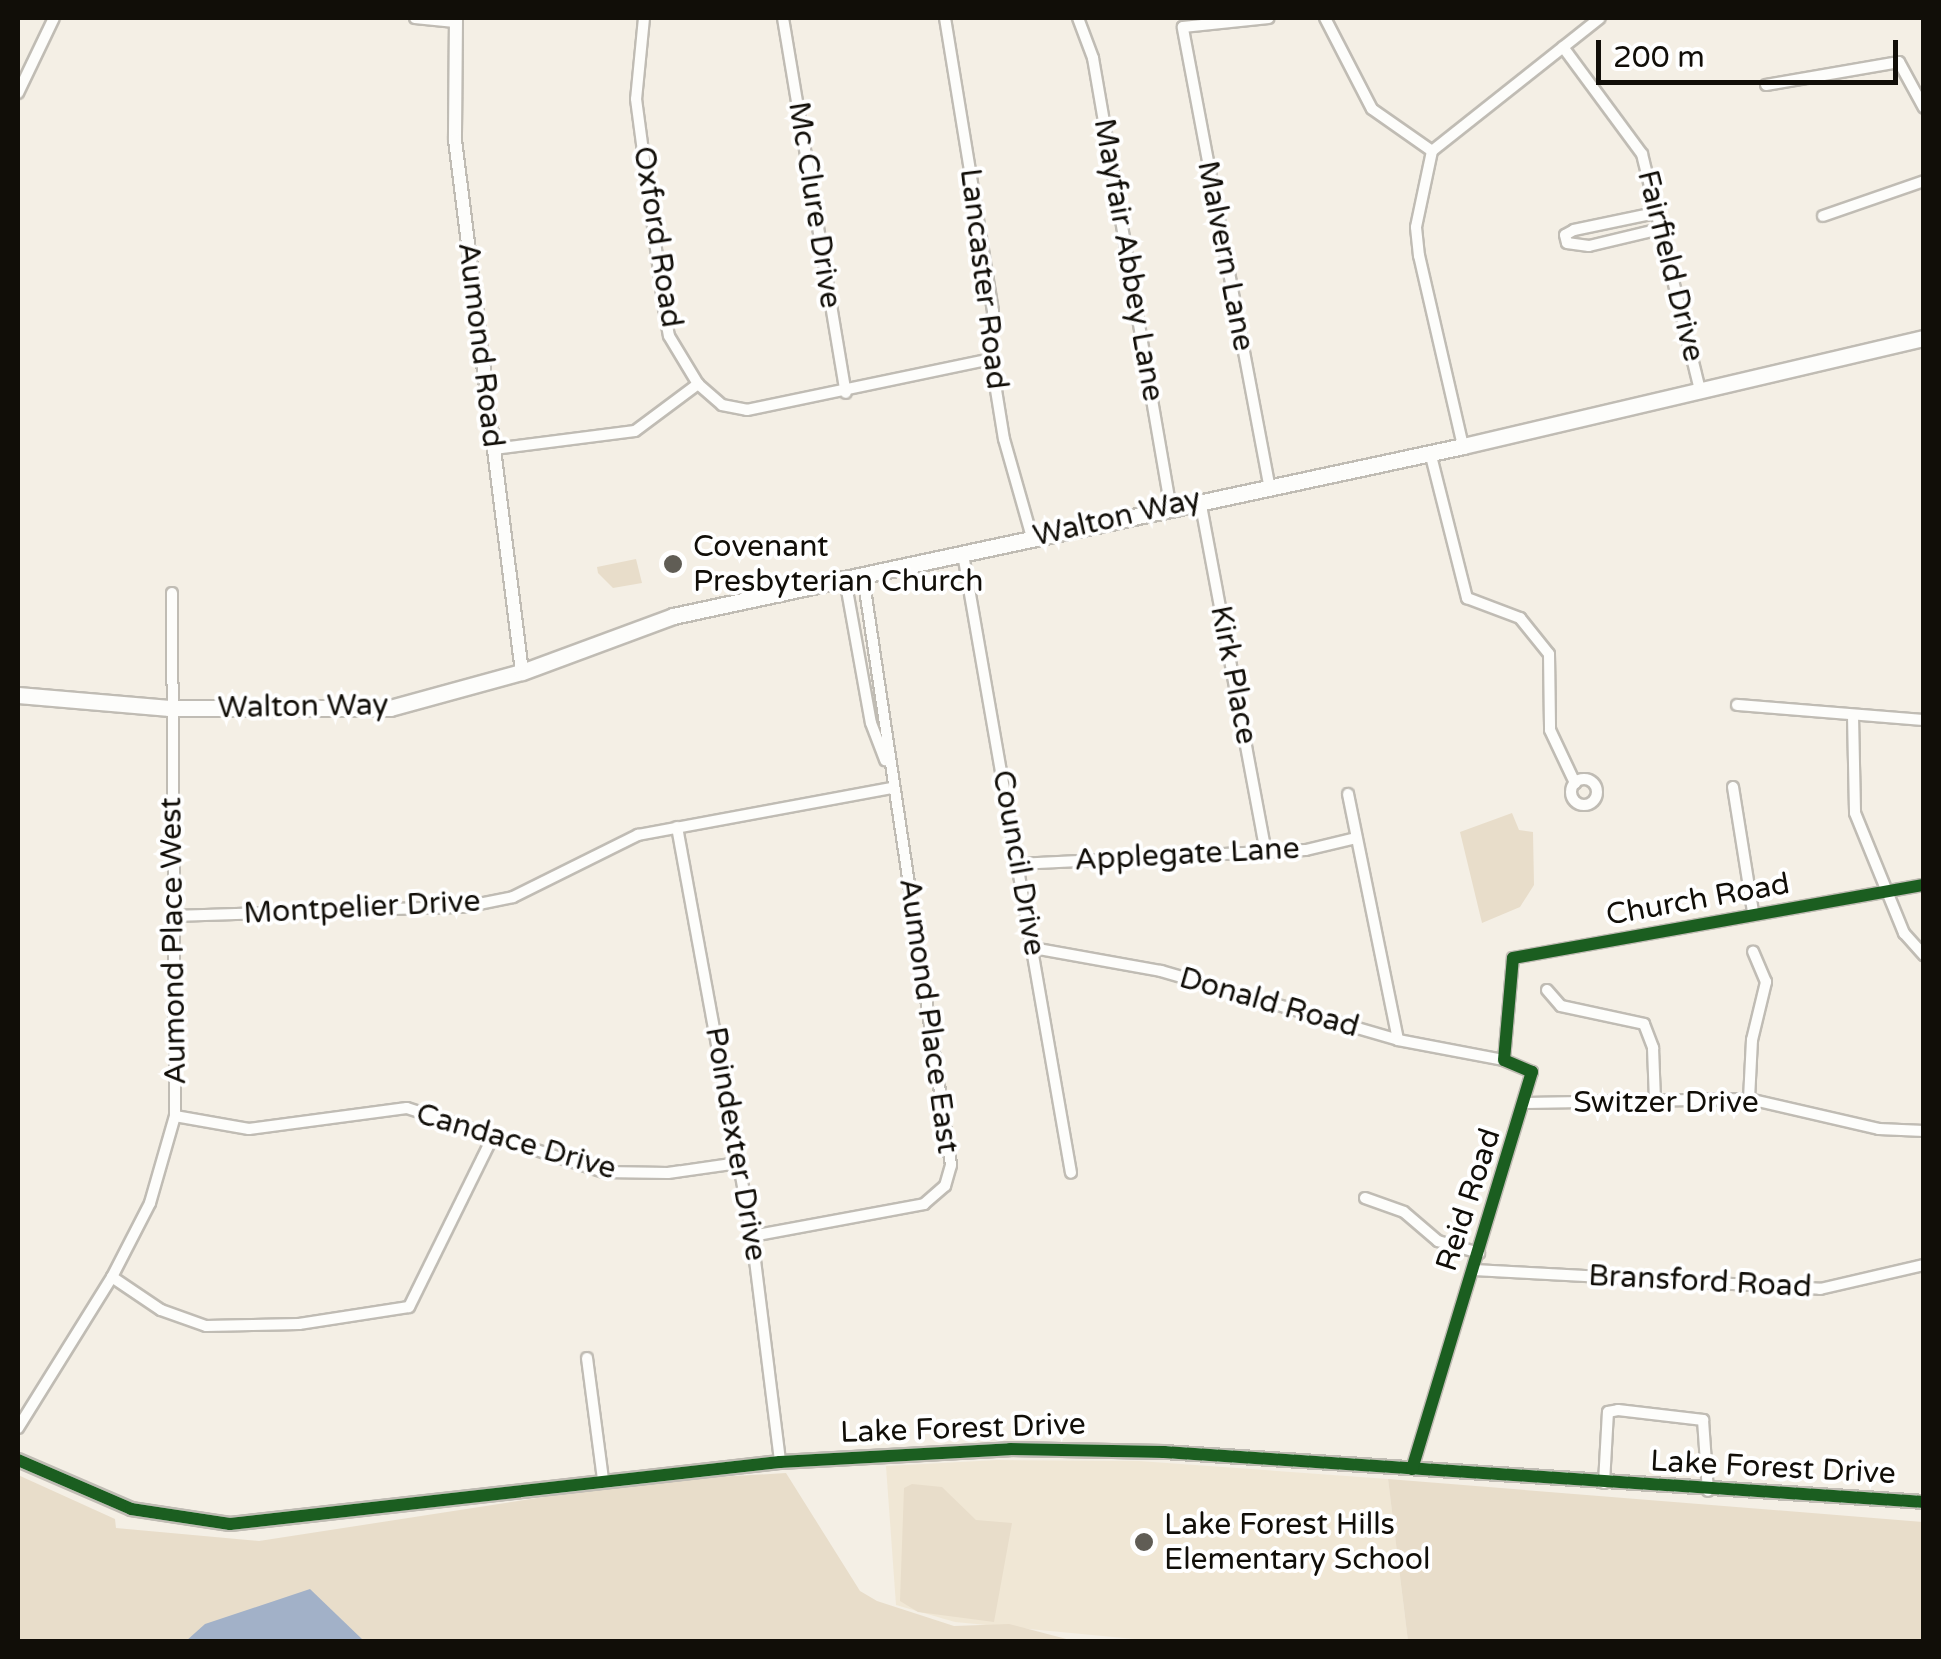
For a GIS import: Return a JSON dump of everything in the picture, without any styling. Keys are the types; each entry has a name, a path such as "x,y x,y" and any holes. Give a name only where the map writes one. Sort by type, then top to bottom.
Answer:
{"main road":[{"name":"Walton Way","path":"18,696 169,708 390,708 522,672 673,616 1200,498 1463,446 1924,338"}],"street":[{"path":"18,93 54,18"},
{"path":"415,18 456,20"},
{"name":"Oxford Road","path":"644,18 636,99 664,308 670,336 698,384 722,405 746,410 846,393 992,359"},
{"name":"Mc Clure Drive","path":"783,18 846,393"},
{"name":"Lancaster Road","path":"945,18 993,311 992,359 1004,438 1032,538"},
{"name":"Mayfair Abbey Lane","path":"1078,18 1093,58 1170,506"},
{"name":"Malvern Lane","path":"1269,484 1183,28 1270,18"},
{"path":"1324,18 1372,109 1432,151"},
{"path":"1463,446 1417,242 1432,151 1600,18"},
{"name":"Aumond Road","path":"456,20 454,140 522,672"},
{"name":"Fairfield Drive","path":"1564,47 1642,154 1664,228 1700,390"},
{"path":"1766,85 1899,62 1924,108"},
{"path":"1823,216 1924,181"},
{"path":"1660,212 1565,235 1567,243 1588,246 1664,228"},
{"path":"494,450 635,431 698,384"},
{"path":"1430,452 1467,598 1520,618 1549,654 1550,730 1575,783"},
{"name":"Kirk Place","path":"1200,498 1266,852"},
{"name":"Council Drive","path":"963,554 1071,1174"},
{"name":"Aumond Place East","path":"862,576 888,720 887,765"},
{"name":"Aumond Place East","path":"752,1236 924,1204 944,1186 951,1165 946,1098 887,765 871,723 846,579"},
{"name":"Aumond Place West","path":"18,1428 112,1277 150,1203 176,1116 169,708 172,593"},
{"path":"1737,705 1923,720"},
{"path":"1854,716 1855,814 1893,893 1904,933 1924,955"},
{"name":"Montpelier Drive","path":"173,916 464,907 513,897 638,835 891,788"},
{"path":"1733,788 1752,912"},
{"path":"1348,794 1398,1040"},
{"name":"Poindexter Drive","path":"678,827 752,1236 780,1462"},
{"name":"Applegate Lane","path":"1017,864 1266,852 1356,838"},
{"name":"Church Road","path":"1504,1060 1513,958 1752,912 1893,893 1924,885"},
{"name":"Donald Road","path":"1033,948 1161,971 1398,1040 1504,1060"},
{"path":"1750,1099 1752,1040 1766,982 1753,952"},
{"path":"1546,990 1560,1006 1644,1024 1652,1048 1655,1100"},
{"name":"Reid Road","path":"1412,1469 1526,1103 1532,1072 1504,1060"},
{"name":"Switzer Drive","path":"1526,1103 1750,1099 1878,1130 1924,1131"},
{"name":"Candace Drive","path":"176,1116 249,1128 406,1108 630,1175 738,1163"},
{"path":"112,1277 161,1310 206,1326 318,1322 409,1307 494,1134"},
{"path":"1365,1198 1404,1212 1438,1241 1479,1253"},
{"name":"Bransford Road","path":"1474,1270 1820,1290 1924,1265"},
{"path":"587,1358 604,1480"},
{"path":"1604,1483 1608,1412 1618,1410 1703,1420 1708,1492"},
{"name":"Lake Forest Drive","path":"18,1460 131,1509 230,1524 780,1462 1090,1449 1708,1492 1924,1502"}],"shaded area":[{"path":"636,559 642,583 613,588 598,573 597,567"},
{"path":"1512,813 1519,830 1533,832 1534,885 1520,907 1482,923 1460,832"},
{"name":"Lake Forest Hills Elementary School","path":"997,1460 1139,1461 1388,1479 1408,1641 1155,1641 955,1622 896,1605 886,1466"},
{"path":"786,1473 860,1591 877,1601 954,1626 1009,1624 1074,1641 18,1641 18,1475 115,1519 116,1528 259,1541 648,1481"},
{"path":"1388,1479 1923,1522 1923,1641 1408,1641"},
{"path":"912,1484 942,1487 976,1520 1012,1523 994,1622 918,1612 900,1601 904,1488"}],"water":[{"path":"310,1589 364,1641 186,1641 205,1624"}],"cycle path":[{"path":"1412,1469 1532,1072 1504,1060 1513,958 1924,885"},
{"path":"18,1460 131,1509 230,1524 780,1462 1010,1449 1164,1452 1924,1502"}],"place":[{"name":"Covenant Presbyterian Church","path":"673,564"},
{"name":"Lake Forest Hills Elementary School","path":"1144,1542"}]}
